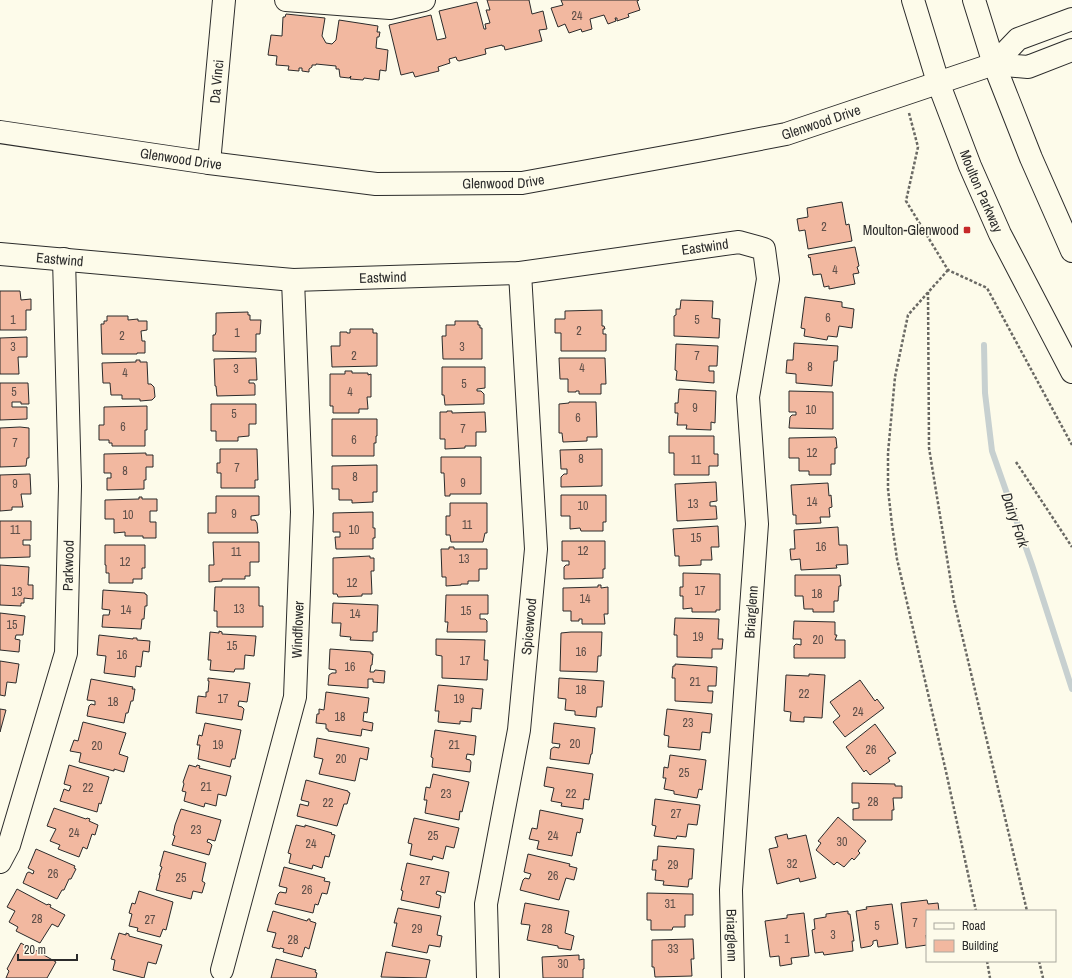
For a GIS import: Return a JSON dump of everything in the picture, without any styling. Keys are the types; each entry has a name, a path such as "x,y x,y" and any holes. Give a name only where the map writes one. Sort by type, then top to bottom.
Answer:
{"street":[{"name":"Da Vinci","path":"209,162 224,0"},
{"path":"286,0 390,8 424,0"},
{"name":"Moulton Parkway","path":"913,0 938,82 970,166 1000,234 1072,372"},
{"path":"974,0 994,64 1031,158 1072,251"},
{"path":"994,64 1018,39 1072,19"},
{"path":"994,64 1028,67 1072,50"},
{"name":"Glenwood Drive","path":"0,132 376,184 522,183 786,134 994,64"},
{"name":"Eastwind","path":"0,254 293,280 520,273 740,242 764,249"},
{"name":"Briarglenn","path":"733,978 731,890 757,524 748,397 768,280 764,249"},
{"name":"Parkwood","path":"0,862 9,845 66,653 70,486 64,259"},
{"name":"Spicewood","path":"488,978 486,904 519,730 536,550 520,273"},
{"name":"Windflower","path":"222,970 295,697 302,512 293,280"}],"path":[{"path":"904,94 918,147 906,201 948,270 987,288 1072,445"},
{"path":"948,270 908,315 898,362 890,415 888,489 897,559 947,776 976,910"},
{"path":"928,292 929,448 954,601 1027,910"},
{"path":"1016,462 1072,547"},
{"path":"986,962 990,978"},
{"path":"1039,962 1043,978"}],"building":[{"path":"487,0 529,0 532,14 543,11 547,29 539,30 542,41 505,50 504,46 502,45 485,49 486,54 459,61 456,57 449,59 450,63 438,67 439,71 415,77 413,72 401,75 389,25 431,15 437,40 446,38 439,11 477,2 484,29 486,29 485,24 490,23 486,10 490,10"},
{"path":"561,0 639,0 637,1 640,10 628,14 629,17 617,21 617,18 615,18 616,21 608,24 604,15 590,19 592,29 582,32 581,29 569,33 565,24 558,27 551,8 563,5"},
{"path":"286,14 325,18 322,36 326,43 332,44 336,40 339,20 378,26 377,32 380,32 379,37 377,37 376,48 388,50 386,71 380,70 379,80 364,78 363,80 350,79 351,76 349,78 340,77 339,69 336,69 336,66 316,64 312,65 309,72 302,71 302,68 299,68 299,71 288,70 289,66 276,65 277,56 268,55 271,35 282,36 283,17 285,17"},
{"path":"842,202 846,225 849,224 852,241 808,249 805,230 799,231 797,219 808,217 807,208"},
{"path":"855,247 859,273 853,274 855,284 829,289 829,286 824,287 821,274 813,275 810,257 809,258 808,255"},
{"path":"0,291 20,291 21,300 31,299 31,310 26,310 26,330 0,330"},
{"path":"805,297 842,302 842,307 854,309 852,328 839,326 837,337 828,336 827,340 804,336 805,329 801,328"},
{"path":"681,300 713,301 712,318 720,319 719,338 674,336 674,316 676,315 676,309 680,309"},
{"path":"602,310 602,326 604,326 605,329 603,329 603,334 606,334 606,351 561,351 561,333 555,333 555,319 565,319 565,311"},
{"path":"248,312 248,315 250,315 250,320 261,320 260,334 256,334 256,352 213,351 213,335 215,335 216,332 216,313"},
{"path":"107,316 128,316 128,320 138,319 138,321 147,321 147,330 141,331 142,341 145,341 145,353 102,354 101,324 104,324 104,321 107,321"},
{"path":"455,321 478,321 478,325 482,328 482,359 443,359 442,336 446,336 446,325 455,325"},
{"path":"350,329 373,329 373,333 377,333 377,366 332,367 331,346 340,346 340,332 350,333"},
{"path":"27,337 27,357 18,357 19,374 0,374 0,338"},
{"path":"794,343 838,346 837,361 834,361 832,386 796,383 796,374 786,373 787,360 793,360"},
{"path":"676,344 718,346 717,366 709,366 709,371 714,371 714,383 676,380"},
{"path":"256,358 257,380 249,380 249,383 254,383 255,385 255,395 217,396 214,359"},
{"path":"559,358 605,358 606,384 601,384 601,394 579,394 579,391 568,392 568,379 560,379"},
{"path":"136,360 140,360 140,362 147,362 148,384 151,384 154,387 155,397 152,400 140,401 140,399 122,399 122,395 111,395 110,383 103,383 102,363 136,362"},
{"path":"442,367 485,367 485,388 477,389 477,391 481,391 484,394 484,404 445,405 444,395 442,395"},
{"path":"345,371 352,371 352,373 368,373 368,375 371,374 371,397 367,397 368,409 359,409 359,413 333,413 333,406 330,406 330,374 345,374"},
{"path":"0,383 28,383 29,404 12,402 12,407 27,407 27,419 0,420"},
{"path":"679,389 716,391 715,423 711,422 711,430 686,429 687,425 677,425 678,413 675,413 675,403 678,403"},
{"path":"789,391 833,392 833,429 789,428 790,417 792,415 796,415 796,412 789,412"},
{"path":"569,402 596,402 597,437 587,437 587,441 563,442 562,433 559,433 559,404"},
{"path":"211,404 256,404 256,424 249,424 249,436 238,437 238,441 216,441 216,431 211,431"},
{"path":"147,406 145,446 112,446 112,443 109,443 109,440 99,440 99,425 104,425 104,407"},
{"path":"452,411 452,413 485,412 486,432 476,432 476,446 445,449 445,439 440,439 440,412"},
{"path":"332,419 377,419 377,436 376,443 374,443 374,456 332,456"},
{"path":"0,428 29,428 29,458 27,458 26,466 0,467"},
{"path":"669,436 714,436 714,454 718,454 718,466 709,466 709,475 674,475 674,453 669,453"},
{"path":"835,437 837,448 835,448 835,464 831,464 831,475 809,475 809,471 799,471 799,458 789,458 789,438"},
{"path":"220,449 257,449 258,480 255,480 255,488 221,488 221,473 217,473 217,463 220,463"},
{"path":"602,449 602,486 561,487 561,477 564,474 567,474 567,469 561,469 560,450"},
{"path":"146,453 146,455 153,455 153,467 146,467 144,489 107,490 107,478 111,478 111,473 104,473 104,454"},
{"path":"441,457 481,457 481,494 450,494 450,496 445,496 444,473 441,473"},
{"path":"377,465 377,492 373,492 373,502 352,503 352,500 339,500 339,489 332,489 332,466"},
{"path":"30,474 31,494 21,494 23,507 12,507 12,510 0,511 0,475"},
{"path":"716,482 717,501 710,502 710,506 716,506 717,519 677,521 675,484"},
{"path":"828,483 832,507 829,508 830,517 820,517 821,523 796,524 796,515 793,515 791,485"},
{"path":"561,495 606,495 606,522 603,522 603,531 581,531 580,528 570,529 570,516 561,516"},
{"path":"216,496 259,496 259,515 251,516 251,520 255,520 257,523 258,533 208,533 208,513 216,513"},
{"path":"139,497 142,497 142,499 157,499 157,511 150,511 150,522 156,522 156,538 125,536 125,532 114,533 114,519 105,519 105,500 139,499"},
{"path":"450,503 487,503 487,533 485,533 483,542 451,542 450,535 446,535 446,516 450,516"},
{"path":"373,512 373,528 375,528 375,538 373,538 373,549 336,549 335,537 340,537 340,532 333,532 333,513"},
{"path":"0,521 31,521 31,540 23,540 23,545 30,545 30,557 0,558"},
{"path":"718,526 719,547 711,547 712,560 701,560 701,565 679,566 679,556 675,556 673,529"},
{"path":"838,527 839,545 847,545 848,564 836,565 837,568 801,570 800,559 791,560 790,549 795,549 794,530"},
{"path":"562,541 605,541 605,569 603,569 603,578 564,579 564,567 569,565 569,561 562,561"},
{"path":"213,542 259,542 259,562 250,562 250,576 245,576 245,579 222,579 222,581 209,582 209,565 214,565"},
{"path":"105,545 145,545 145,568 142,568 142,579 133,579 133,583 109,583 109,573 106,573 105,565"},
{"path":"449,547 454,547 454,549 487,549 487,569 479,569 479,581 468,581 468,584 446,586 446,577 442,577 441,549 449,549"},
{"path":"370,556 370,558 374,558 374,571 371,571 372,594 338,597 337,594 333,594 333,558"},
{"path":"0,565 29,567 28,585 33,585 33,599 24,598 24,603 21,603 21,606 0,605"},
{"path":"683,573 720,574 720,610 716,610 716,612 692,612 692,608 683,609 683,596 680,596 680,587 683,587"},
{"path":"795,575 840,575 841,586 839,586 838,601 834,601 834,612 813,612 813,609 804,609 803,596 795,596"},
{"path":"598,585 601,585 601,588 608,587 608,614 604,614 605,624 582,624 582,619 579,619 579,621 571,621 571,611 563,611 563,588 598,587"},
{"path":"215,587 259,587 259,606 263,606 263,627 217,627 217,611 214,611"},
{"path":"103,590 145,593 147,595 147,606 145,606 144,619 142,619 141,629 102,627 103,615 109,615 110,610 102,609"},
{"path":"446,595 488,595 488,614 480,614 480,619 485,619 487,621 487,632 447,632 448,622 445,622"},
{"path":"333,603 378,605 377,632 373,632 373,641 350,640 351,637 340,636 341,623 332,623"},
{"path":"0,613 25,616 23,635 16,635 15,639 20,640 19,652 0,650"},
{"path":"675,618 719,619 718,639 723,639 722,649 712,649 712,658 677,657 677,635 674,635"},
{"path":"794,621 835,622 835,635 837,635 835,640 845,640 845,658 794,658 794,646 796,644 801,645 801,639 793,639"},
{"path":"219,631 222,632 222,634 256,636 254,656 245,655 244,669 235,669 234,672 210,670 211,660 208,660 210,632 219,633"},
{"path":"602,632 601,656 598,656 597,672 560,671 561,633"},
{"path":"99,635 133,639 137,638 137,640 150,641 149,652 143,651 141,667 136,666 135,677 104,673 106,656 97,655"},
{"path":"436,639 485,640 484,660 488,660 487,680 442,678 442,656 436,655"},
{"path":"330,649 371,652 371,654 373,654 370,672 374,672 375,670 385,671 384,683 373,682 373,679 368,679 368,688 328,685 329,675 336,673 336,670 329,669"},
{"path":"0,661 19,664 16,683 7,682 5,696 0,695"},
{"path":"675,664 717,667 716,686 708,686 708,691 713,691 712,703 675,701 675,678 672,678 673,666 675,666"},
{"path":"809,674 825,675 822,718 804,717 804,722 790,721 791,712 784,711 786,675 809,676"},
{"path":"208,678 250,683 247,702 239,701 238,706 244,709 242,720 196,713 198,696 206,697 206,692 208,692"},
{"path":"559,678 604,681 602,707 597,707 596,717 575,715 575,711 565,710 566,699 558,698"},
{"path":"91,679 133,687 132,689 135,689 133,701 131,701 128,713 126,713 124,723 87,716 89,706 91,704 95,705 95,701 87,700"},
{"path":"860,680 875,701 877,699 884,708 845,737 833,722 840,716 830,702"},
{"path":"438,685 483,689 481,709 472,708 471,722 460,721 460,724 438,722 439,711 435,711"},
{"path":"326,692 369,698 367,713 364,712 363,721 373,723 372,731 362,729 361,736 328,731 328,729 326,729 326,724 316,723 319,709 324,710"},
{"path":"0,709 6,710 0,732"},
{"path":"667,709 712,714 710,733 702,732 700,750 668,747 669,736 664,735"},
{"path":"83,722 126,733 119,754 128,757 124,772 79,762 81,753 70,751 74,740 78,741"},
{"path":"205,723 241,730 235,759 232,759 230,767 198,759 200,745 197,745 199,735 202,736"},
{"path":"554,723 595,728 592,754 589,764 550,759 551,749 554,747 559,748 560,744 552,743"},
{"path":"875,724 896,753 888,758 890,761 870,775 866,770 864,772 846,747"},
{"path":"435,730 476,736 474,755 467,754 466,759 470,760 471,762 470,772 432,767 433,758 431,757"},
{"path":"317,738 369,748 367,760 360,758 355,781 319,774 323,759 314,757"},
{"path":"670,755 706,760 702,790 699,789 697,798 674,794 674,791 664,789 666,778 663,778 664,767 668,768"},
{"path":"69,765 109,777 97,812 60,801 64,789 69,791 71,786 64,784"},
{"path":"189,765 196,767 197,765 200,766 199,768 231,776 226,796 218,794 216,806 205,803 204,807 184,801 186,792 182,791 184,784 183,782"},
{"path":"547,767 593,774 589,800 584,799 583,809 561,806 562,803 551,801 554,788 544,786"},
{"path":"433,774 469,782 462,812 460,811 459,820 425,813 427,800 424,800 426,787 430,788"},
{"path":"306,780 348,791 350,793 347,804 344,804 337,826 297,816 300,804 308,806 309,802 301,800"},
{"path":"852,783 895,784 895,786 902,786 902,798 893,798 894,810 892,810 892,820 853,820 853,809 859,808 859,803 852,803"},
{"path":"655,799 700,805 697,825 688,824 686,837 677,836 676,839 654,836 656,826 652,825"},
{"path":"54,808 90,819 89,821 98,825 95,835 92,834 87,849 83,847 79,857 58,849 60,845 50,841 56,829 47,826"},
{"path":"181,809 221,820 215,841 208,839 207,842 212,845 209,855 172,845 175,836 173,835 175,825"},
{"path":"540,810 583,819 580,833 577,832 572,856 537,849 539,841 529,839 532,828 537,829"},
{"path":"838,817 866,841 858,851 860,853 854,860 852,858 844,867 837,862 834,865 816,850 821,843 818,841"},
{"path":"414,818 459,828 454,848 446,846 443,859 433,856 432,860 410,855 412,844 408,843"},
{"path":"296,825 305,827 305,825 335,835 329,857 325,856 322,868 313,865 312,869 289,863 291,854 288,853"},
{"path":"787,834 788,839 806,835 816,878 800,882 799,878 777,884 769,849 778,847 775,837"},
{"path":"658,846 694,849 692,879 689,879 688,887 663,885 664,881 655,880 656,870 652,870 653,860 657,860"},
{"path":"36,849 75,866 74,868 76,869 71,879 69,879 64,890 62,890 57,899 23,883 27,873 29,872 33,874 34,871 28,868"},
{"path":"164,851 206,863 202,881 205,883 202,893 193,891 191,899 156,890 162,867 160,866"},
{"path":"528,854 570,864 569,866 577,868 574,880 566,878 559,900 520,890 523,880 525,878 529,879 531,874 524,872"},
{"path":"407,863 449,872 445,893 437,891 436,894 441,896 439,908 401,900 403,891 401,890"},
{"path":"284,867 325,878 324,881 330,882 327,894 322,893 318,905 315,904 313,913 275,904 280,892 286,893 287,888 279,886"},
{"path":"17,889 47,905 51,905 50,907 65,915 58,927 52,924 40,943 16,931 18,927 9,922 15,911 7,907"},
{"path":"139,891 173,902 166,930 163,929 160,937 137,931 138,928 129,926 132,914 129,913 132,903 135,904"},
{"path":"647,893 693,894 693,915 685,915 685,927 673,927 672,930 651,930 651,920 647,920"},
{"path":"927,900 928,904 938,903 939,910 926,910 926,945 906,948 901,903"},
{"path":"525,903 569,911 565,933 574,936 571,950 527,940 530,925 521,924"},
{"path":"892,904 898,944 878,947 877,940 873,941 871,946 861,948 856,911 867,909 866,907"},
{"path":"398,908 441,916 437,935 442,936 440,947 429,945 427,953 392,946 397,923 394,923"},
{"path":"273,911 307,921 310,919 310,921 316,923 309,949 305,947 302,957 283,952 284,949 272,947 276,933 267,931"},
{"path":"848,911 848,914 850,914 854,941 852,941 853,951 824,955 823,952 815,953 812,930 815,929 814,919 826,917 826,914"},
{"path":"804,913 809,956 791,958 792,964 780,966 779,956 770,957 765,921 787,918 787,915"},
{"path":"119,933 126,935 126,933 129,934 129,936 162,945 156,964 148,962 144,978 113,970 115,960 111,959"},
{"path":"693,939 694,959 691,959 692,976 655,977 654,967 652,967 652,940"},
{"path":"21,943 56,962 47,978 6,978 9,971 7,969"},
{"path":"386,952 430,960 426,978 381,977"},
{"path":"579,955 579,960 584,959 583,978 543,978 542,957"},
{"path":"276,959 316,970 316,978 271,978"}],"waterway":[{"name":"Dairy Fork","path":"984,345 985,393 992,451 1032,565 1072,689"}],"place":[{"name":"Moulton-Glenwood","path":"967,230"}]}
